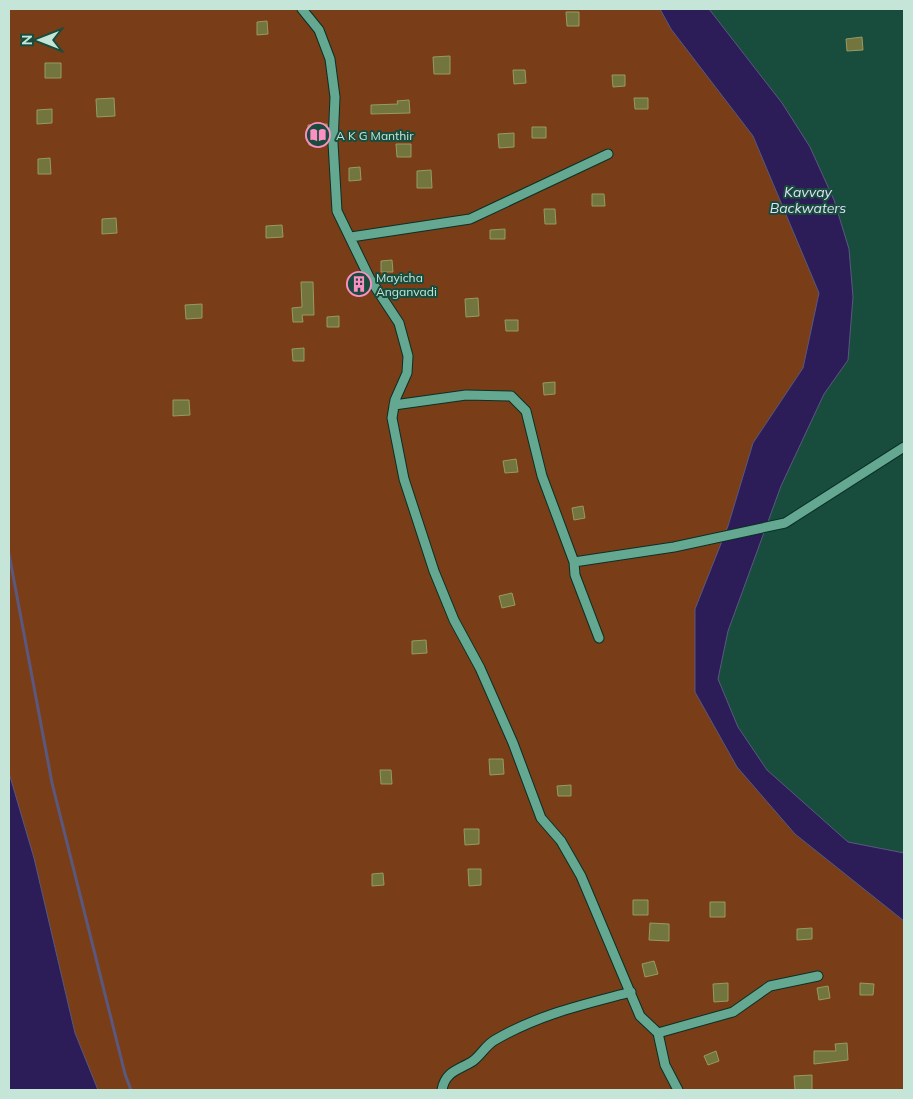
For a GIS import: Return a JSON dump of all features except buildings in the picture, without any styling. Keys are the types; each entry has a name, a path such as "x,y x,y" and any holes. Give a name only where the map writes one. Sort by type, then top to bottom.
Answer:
{"street":[{"path":"302,9 319,30 330,59 335,97 333,143 337,211 370,280 399,323 406,348 409,363 394,404 392,418 404,479 434,571 454,620 480,668 513,743 541,818 561,841 582,876 643,1021 658,1033 665,1065 678,1090"},
{"path":"351,237 470,218 608,154"},
{"path":"394,404 466,396 511,396 521,404 526,411 542,476 574,562 575,575 599,638"},
{"path":"574,562 674,547 786,523 904,447"},
{"path":"658,1033 733,1012 770,986 818,976"},
{"path":"442,1090 443,1082 452,1071 473,1060 492,1041 548,1013 631,992"}],"shaded area":[{"path":"9,9 660,9 671,29 753,136 819,293 803,368 753,443 728,526 695,692 795,834 904,921 904,1090 98,1090 75,1033 34,858 9,773"}],"water":[{"name":"Kavvay Backwaters","path":"660,9 709,9 782,103 810,147 834,200 849,249 853,297 848,360 824,394 781,486 728,631 718,679 738,727 767,770 848,842 904,853 904,921 795,834 737,767 695,692 695,609 728,526 753,443 803,368 819,293 753,136 671,29"},
{"path":"9,773 34,858 75,1033 98,1090 9,1090"}],"waterway":[{"path":"9,554 52,783 125,1074 131,1090"}],"place":[{"name":"A K G Manthir","path":"318,135"},
{"name":"Mayicha Anganvadi","path":"359,284"}]}
